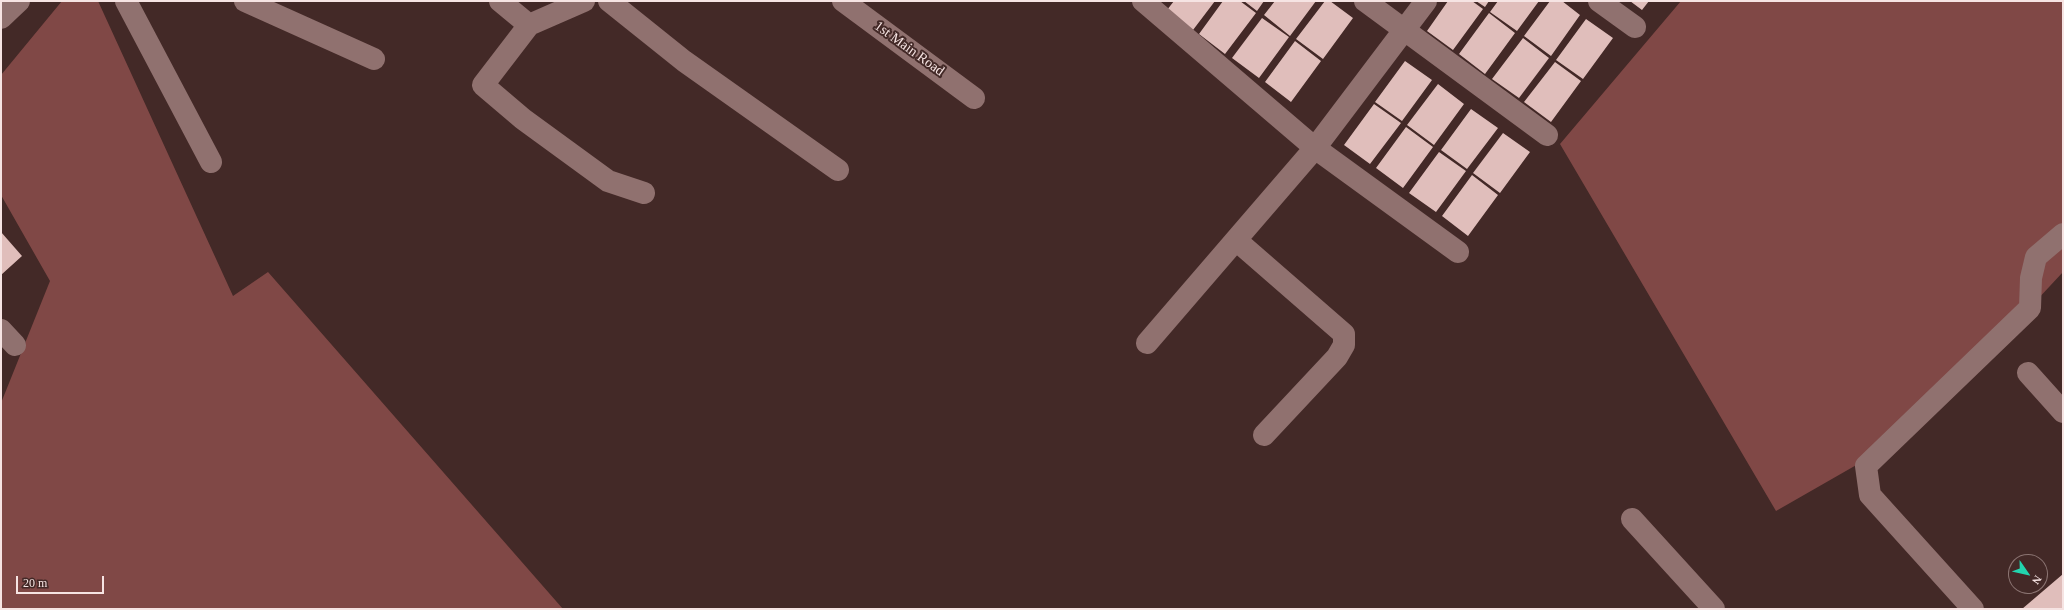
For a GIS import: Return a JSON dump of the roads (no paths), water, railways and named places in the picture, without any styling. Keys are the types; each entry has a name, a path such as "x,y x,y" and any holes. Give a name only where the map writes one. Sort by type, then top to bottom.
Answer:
{"street":[{"path":"1,18 19,1"},
{"path":"126,1 211,162"},
{"path":"245,1 374,59"},
{"path":"500,1 529,25"},
{"path":"584,1 529,25 484,85 523,119 608,181 644,193"},
{"path":"609,1 684,61 838,170"},
{"name":"1st Main Road","path":"843,1 974,98"},
{"path":"1143,1 1315,148 1458,252"},
{"path":"1365,1 1547,135"},
{"path":"1147,343 1315,148 1426,1"},
{"path":"1600,1 1635,27"},
{"path":"1973,609 1870,495 1866,466 2030,308 2031,278 2036,257 2063,234"},
{"path":"1236,240 1344,334 1344,345 1337,357 1264,435"},
{"path":"2028,373 2063,412"},
{"path":"1632,519 1714,609"}]}
